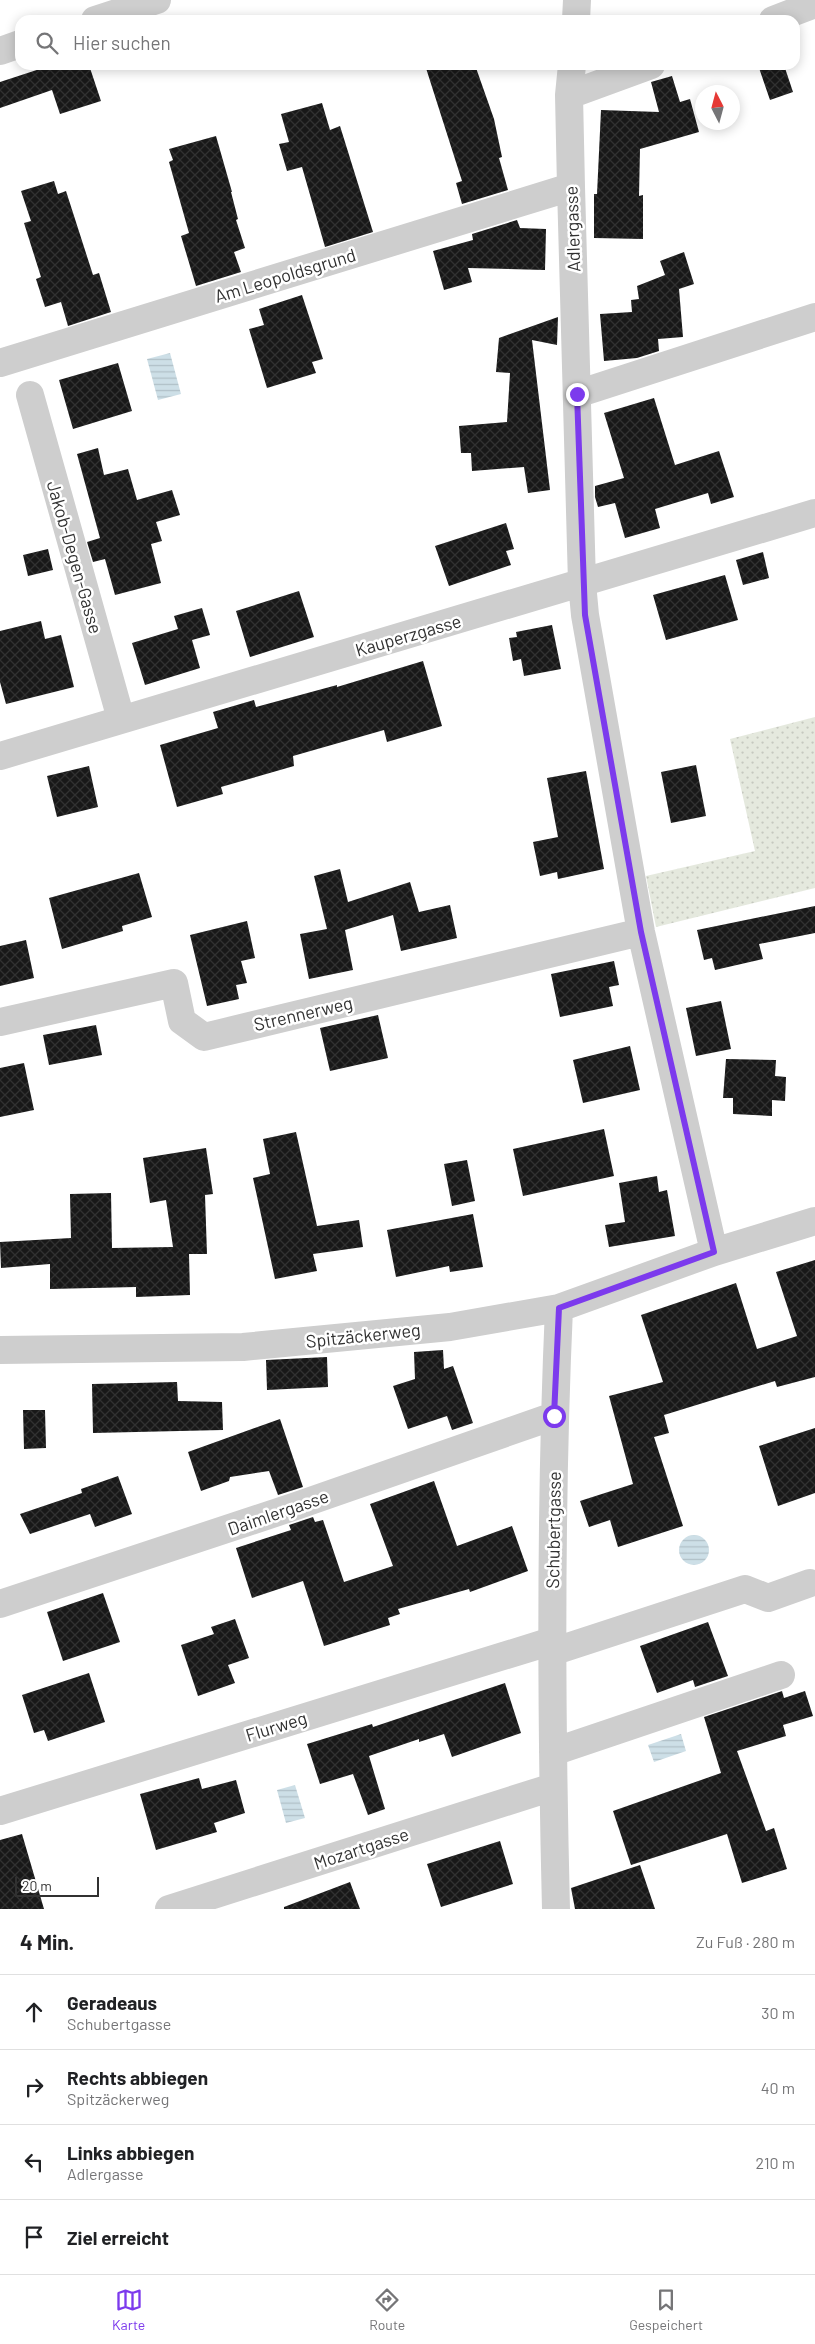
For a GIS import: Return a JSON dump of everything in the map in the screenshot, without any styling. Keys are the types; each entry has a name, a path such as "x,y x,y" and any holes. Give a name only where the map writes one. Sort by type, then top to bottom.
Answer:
{"street":[{"path":"110,15 157,0"},
{"path":"576,15 577,0"},
{"path":"786,15 815,4"},
{"path":"0,51 15,46"},
{"name":"Adlergasse","path":"572,70 570,95 571,187 582,583 585,615 641,932 714,1252"},
{"path":"570,95 638,70"},
{"name":"Am Leopoldsgrund","path":"0,363 571,187"},
{"path":"577,394 815,317"},
{"name":"Jakob-Degen-Gasse","path":"30,395 121,719"},
{"name":"Kauperzgasse","path":"0,756 815,513"},
{"name":"Strennerweg","path":"0,1022 174,983 182,1021 204,1036 641,932"},
{"name":"Spitzäckerweg","path":"0,1350 243,1347 450,1327 559,1308 714,1252 815,1222"},
{"name":"Schubertgasse","path":"556,1909 552,1647 554,1416 559,1308"},
{"name":"Daimlergasse","path":"0,1604 296,1506 554,1416"},
{"name":"Flurweg","path":"0,1811 745,1589 768,1598 810,1583"},
{"path":"553,1752 781,1675"},
{"name":"Mozartgasse","path":"169,1909 553,1787"}],"shaded area":[{"path":"170,353 181,394 158,400 147,359"},
{"path":"815,717 815,888 656,927 646,876 755,851 730,739"},
{"path":"694,1535 700,1536 708,1544 708,1556 700,1564 694,1565 688,1564 680,1556 679,1550 680,1544 688,1536"},
{"path":"681,1734 686,1751 654,1762 648,1745"},
{"path":"295,1785 305,1818 286,1823 277,1790"}],"building":[{"path":"37,70 91,70 101,101 60,114 52,90 0,108 0,82"},
{"path":"427,70 477,70 494,119 502,157 499,158 508,190 462,204 456,183 462,181"},
{"path":"760,70 786,70 793,92 770,100"},
{"path":"672,76 680,102 690,99 695,117 695,130 698,130 699,132 640,149 639,196 643,195 643,239 594,238 594,194 597,194 601,110 659,112 651,82"},
{"path":"322,103 330,130 340,126 373,232 325,247 302,167 287,171 279,144 289,142 281,114"},
{"path":"216,136 232,192 238,219 236,220 245,248 234,252 241,272 196,286 181,236 189,233 169,162 173,160 169,149"},
{"path":"54,181 58,194 66,191 93,275 99,273 111,312 68,326 61,302 45,307 36,279 41,277 24,223 31,221 21,191"},
{"path":"517,220 520,228 546,229 545,270 468,268 472,282 444,290 433,251 473,240 472,234"},
{"path":"684,252 694,284 679,289 683,337 658,339 659,351 637,358 604,361 600,314 632,312 631,300 639,299 637,286 665,275 660,261"},
{"path":"302,295 323,359 312,362 316,373 267,388 249,329 264,325 259,309"},
{"path":"558,317 557,345 532,340 550,490 528,493 524,467 472,471 471,453 461,453 459,426 507,422 510,373 496,372 499,338"},
{"path":"118,363 132,411 73,429 59,380"},
{"path":"654,398 675,465 719,451 734,497 711,504 708,493 655,509 660,528 625,538 615,503 598,507 595,497 595,486 624,478 604,413"},
{"path":"98,448 104,475 128,469 137,500 172,490 180,515 156,522 162,541 151,544 161,583 115,595 105,559 93,562 87,542 100,538 77,454"},
{"path":"506,523 514,549 506,551 511,565 449,586 435,546"},
{"path":"48,549 53,570 28,576 23,555"},
{"path":"763,552 769,578 743,585 736,560"},
{"path":"725,575 738,620 666,640 653,595"},
{"path":"299,591 314,637 250,657 236,611"},
{"path":"202,608 210,635 192,640 200,668 145,685 132,643 178,629 174,616"},
{"path":"41,621 45,639 61,635 74,687 6,704 0,682 0,631"},
{"path":"552,625 561,669 524,676 521,659 513,661 509,638 517,637 516,632"},
{"path":"423,661 442,726 387,742 384,730 293,756 294,766 221,787 223,794 177,807 160,745 218,728 213,712 254,700 256,707 337,685 337,687"},
{"path":"696,765 706,816 671,823 661,772"},
{"path":"89,766 98,807 57,817 47,776"},
{"path":"586,771 604,869 558,879 557,872 540,876 533,842 558,837 547,778"},
{"path":"340,869 348,902 410,882 419,912 450,905 457,938 401,951 393,915 345,930 353,970 309,979 300,934 327,929 314,876"},
{"path":"139,873 152,917 122,926 123,931 62,949 49,898"},
{"path":"815,906 815,933 759,944 763,959 715,970 712,958 704,960 697,930"},
{"path":"247,921 255,958 241,961 247,983 236,985 239,999 207,1006 190,935"},
{"path":"26,940 34,978 0,986 0,946"},
{"path":"614,961 619,985 609,987 613,1006 560,1017 551,974"},
{"path":"721,1001 731,1049 696,1056 686,1008"},
{"path":"378,1015 388,1058 330,1071 320,1028"},
{"path":"96,1025 102,1055 49,1065 43,1035"},
{"path":"630,1046 640,1090 583,1103 573,1060"},
{"path":"726,1059 776,1060 775,1076 786,1077 785,1101 772,1100 772,1116 733,1114 733,1098 723,1098"},
{"path":"24,1063 34,1110 0,1117 0,1068"},
{"path":"604,1129 614,1176 523,1196 513,1149"},
{"path":"296,1132 317,1226 359,1220 363,1247 313,1254 317,1271 275,1279 253,1178 270,1174 263,1139"},
{"path":"206,1148 213,1194 205,1195 207,1254 189,1254 190,1295 136,1297 136,1287 50,1289 50,1264 1,1268 0,1242 71,1238 70,1194 111,1193 112,1248 173,1247 166,1200 150,1203 143,1158"},
{"path":"467,1160 475,1201 452,1206 444,1164"},
{"path":"657,1176 659,1192 667,1190 675,1236 609,1247 605,1225 625,1222 619,1183"},
{"path":"473,1214 483,1267 450,1272 449,1266 396,1277 387,1230"},
{"path":"815,1260 815,1377 777,1387 775,1381 664,1415 669,1433 654,1437 683,1526 618,1547 610,1520 589,1527 580,1501 633,1484 609,1396 663,1382 641,1315 736,1283 757,1349 797,1336 776,1272"},
{"path":"443,1350 444,1369 453,1366 473,1423 452,1430 447,1416 408,1429 393,1386 415,1379 414,1352"},
{"path":"327,1357 328,1387 267,1390 266,1360"},
{"path":"177,1382 178,1401 222,1402 223,1430 93,1433 92,1384"},
{"path":"23,1410 45,1410 46,1448 24,1449"},
{"path":"280,1419 303,1487 278,1495 269,1471 230,1477 229,1481 201,1491 188,1452"},
{"path":"815,1428 815,1493 778,1506 759,1446"},
{"path":"118,1476 132,1514 95,1527 90,1514 30,1534 20,1514 82,1493 81,1489"},
{"path":"434,1481 457,1546 512,1526 528,1571 470,1592 469,1589 398,1609 400,1614 388,1618 390,1625 324,1646 303,1581 252,1598 236,1548 291,1530 289,1525 313,1517 315,1522 323,1520 344,1582 393,1566 370,1504"},
{"path":"103,1593 120,1642 63,1661 47,1612"},
{"path":"235,1619 249,1658 228,1665 235,1683 198,1696 181,1645 214,1634 211,1627"},
{"path":"708,1622 728,1676 695,1687 693,1680 657,1693 640,1646"},
{"path":"89,1673 105,1722 48,1741 44,1730 34,1733 22,1695"},
{"path":"505,1683 521,1733 452,1757 444,1734 419,1742 419,1739 369,1756 385,1809 368,1815 353,1774 320,1784 307,1744 372,1724 373,1727"},
{"path":"782,1691 784,1698 805,1691 813,1716 783,1725 786,1736 737,1751 766,1831 774,1828 787,1869 742,1883 727,1834 631,1865 613,1811 721,1773 704,1717"},
{"path":"199,1778 202,1789 236,1780 245,1813 214,1823 217,1832 156,1850 140,1794"},
{"path":"22,1834 44,1909 0,1909 0,1840"},
{"path":"500,1841 513,1884 441,1907 427,1864"},
{"path":"640,1865 655,1909 575,1909 571,1888"},
{"path":"350,1882 360,1909 284,1909 284,1907"}],"route":[{"path":"554,1416 559,1308 714,1252 641,932 585,615 582,583 577,394"}]}
